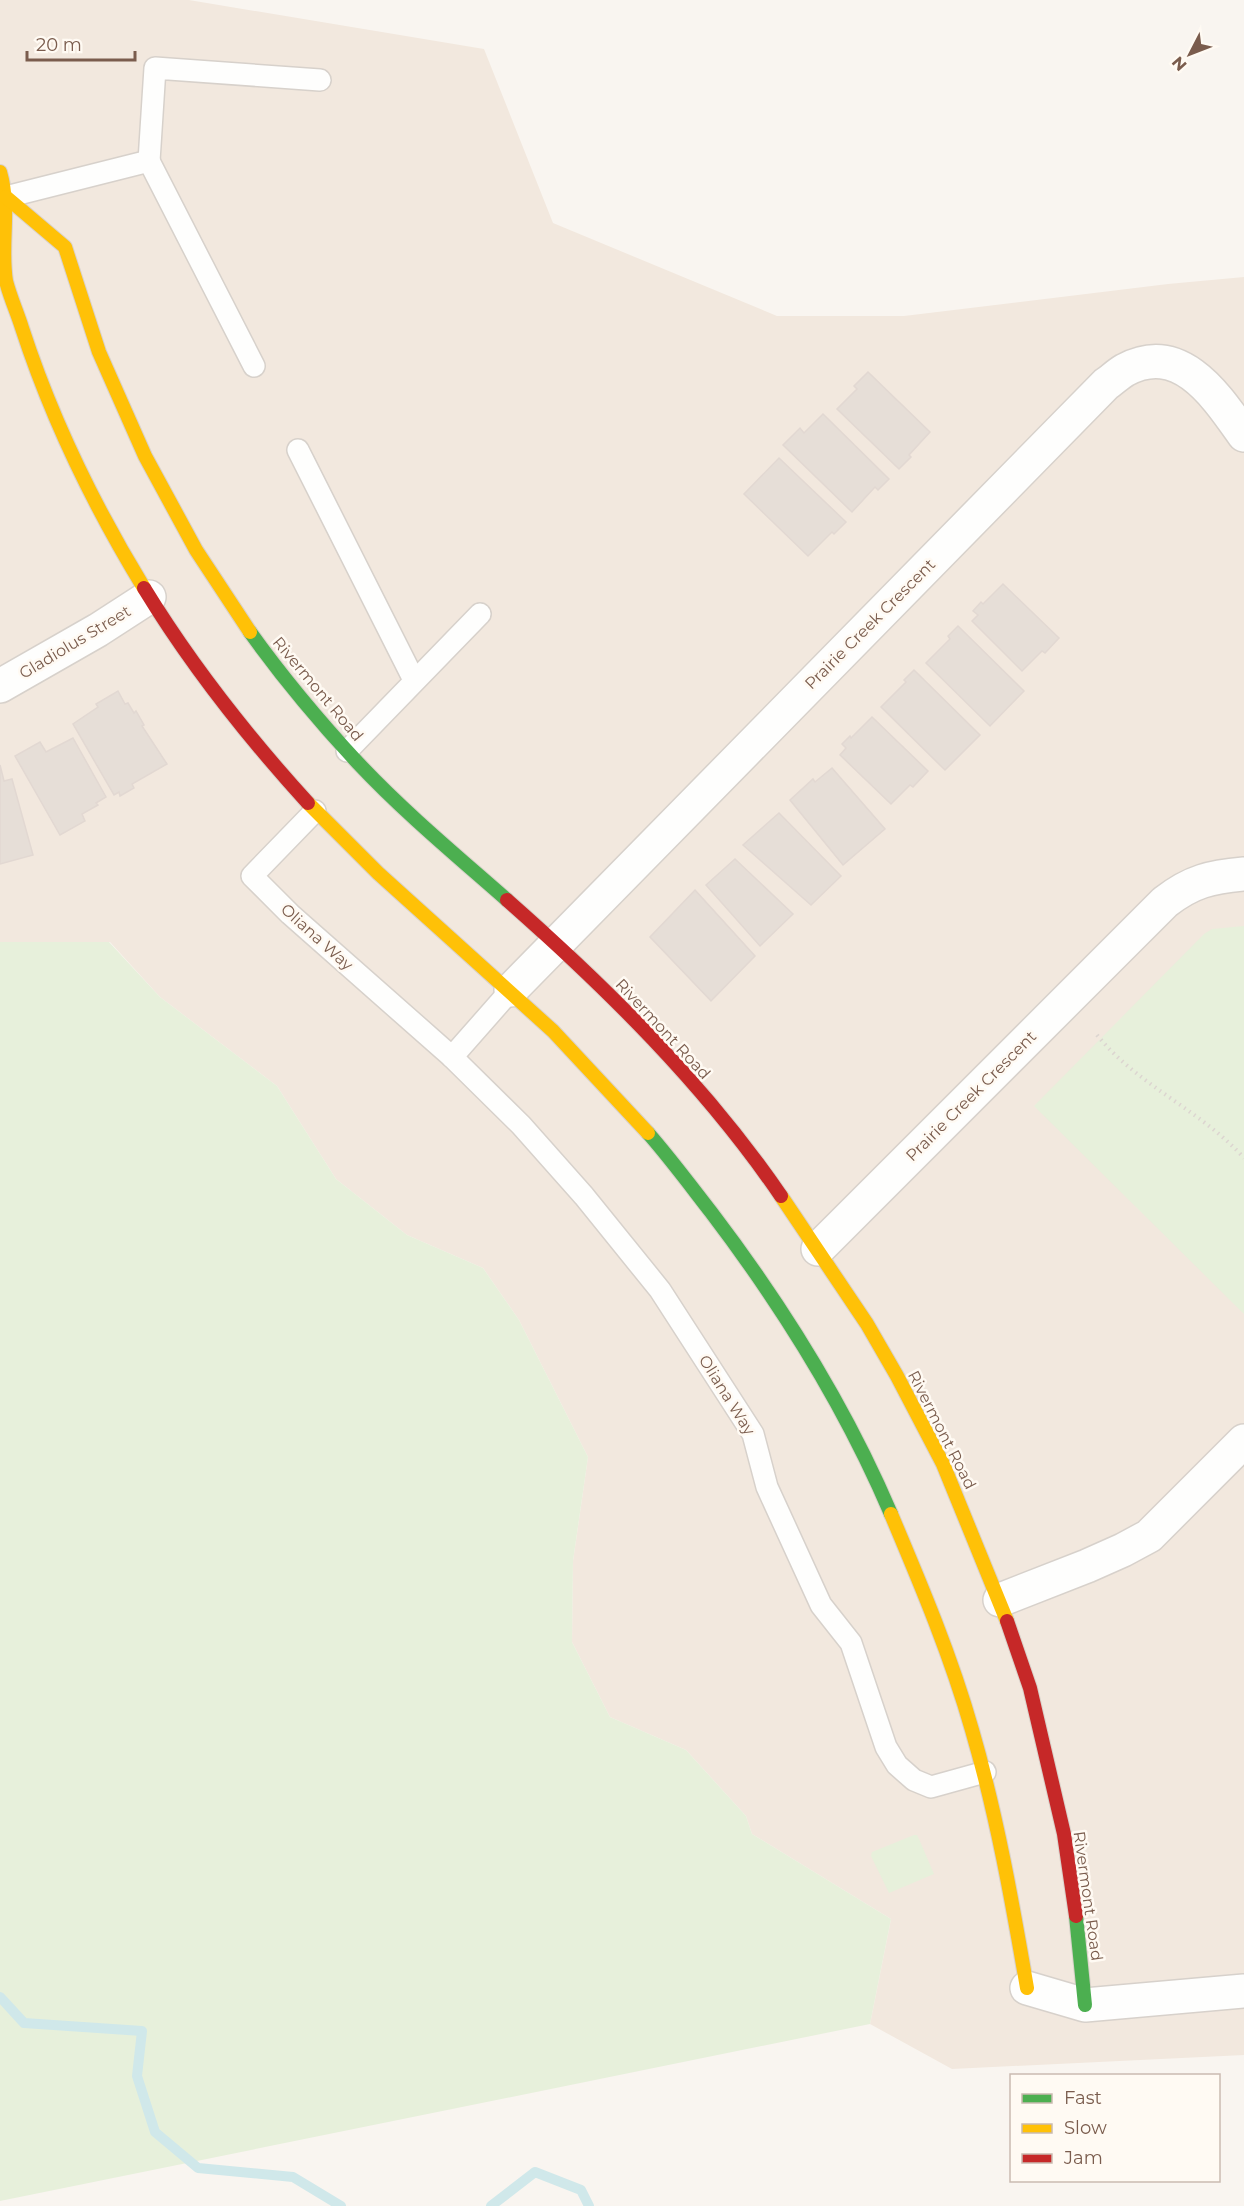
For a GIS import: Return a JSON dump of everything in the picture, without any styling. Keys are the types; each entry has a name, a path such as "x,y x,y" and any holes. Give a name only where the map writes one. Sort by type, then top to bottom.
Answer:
{"street":[{"path":"2,189 4,270 25,340 65,441 109,527 149,597 203,679 268,760 315,811 378,873 511,990 580,1057 653,1138 726,1228 790,1321 845,1418 898,1524 953,1663 985,1772 1006,1859 1027,1988 1085,2005 1244,1991"},
{"name":"Rivermont Road","path":"2,189 64,248 99,352 119,402 145,456 196,550 252,634 290,684 347,750 419,822 556,943 672,1059 709,1101 773,1184 867,1324 919,1417 960,1502 1000,1600 1030,1688 1064,1834 1080,1941 1085,2005"},
{"name":"Prairie Creek Crescent","path":"511,990 1106,384 1126,370 1147,363 1166,363 1189,371 1213,391 1244,435"},
{"name":"Gladiolus Street","path":"0,686 98,630 149,597"},
{"name":"Prairie Creek Crescent","path":"818,1248 1165,902 1181,889 1198,881 1244,874"},
{"path":"1000,1600 1105,1558 1149,1536 1244,1441"}],"lane":[{"path":"254,366 149,161 155,68 320,80"},
{"path":"2,189 149,161"},
{"path":"298,450 414,680"},
{"path":"347,750 480,614"},
{"name":"Oliana Way","path":"315,811 252,876 290,914 452,1057 521,1125 584,1196 660,1290 753,1434 766,1487 821,1605 851,1643 886,1747 897,1765 914,1780 931,1787 985,1772"},
{"path":"452,1057 511,990"}],"path":[{"path":"1097,1035 1111,1052 1152,1086 1229,1141 1244,1158"}],"shaded area":[{"path":"0,0 189,0 484,49 553,223 777,316 904,316 1244,277 1244,2055 952,2069 870,2024 891,1919 752,1834 746,1816 686,1750 610,1717 572,1642 573,1561 588,1457 519,1320 483,1268 407,1235 336,1179 277,1086 160,997 110,942 0,942"}],"green space":[{"path":"1244,926 1244,1314 1034,1106 1204,934 1212,929"},
{"path":"0,942 109,942 160,997 277,1086 336,1179 407,1235 483,1268 519,1320 588,1457 573,1561 572,1642 610,1717 686,1750 746,1816 752,1834 891,1919 870,2024 0,2201"},
{"path":"917,1835 934,1874 889,1893 871,1856 872,1852"}],"building":[{"path":"868,372 930,432 899,469 837,409 857,389 854,386"},
{"path":"823,414 889,479 878,490 875,487 852,512 783,445 800,428 804,433"},
{"path":"779,458 846,522 834,534 832,532 808,556 744,494"},
{"path":"1003,584 1059,638 1045,653 1042,651 1022,671 972,621 978,615 973,611"},
{"path":"958,626 1024,691 990,726 926,663 950,639 948,636"},
{"path":"914,670 980,735 945,770 881,707 906,682 904,680"},
{"path":"118,691 125,704 128,703 134,713 136,711 144,725 142,726 167,764 132,784 134,788 120,796 119,792 114,795 73,724 98,707 96,704"},
{"path":"872,717 928,771 913,787 910,785 891,804 840,755 846,748 842,744"},
{"path":"73,738 106,797 96,803 98,805 82,814 85,821 60,835 15,756 40,742 46,752"},
{"path":"0,765 4,781 12,779 33,855 0,864"},
{"path":"832,768 885,829 843,865 790,800 813,779 815,782"},
{"path":"779,813 841,876 811,905 743,845"},
{"path":"735,859 793,914 760,946 706,885"},
{"path":"695,890 755,956 711,1001 650,937"}],"waterway":[{"path":"0,1997 24,2023 142,2031 137,2076 155,2132 198,2168 293,2177 341,2206"},
{"path":"491,2206 535,2172 581,2190 589,2206"}],"traffic: fast":[{"path":"250,632 302,699 358,763 412,816 507,900"},
{"path":"648,1133 711,1212 787,1320 853,1434 891,1514"},
{"path":"1076,1916 1085,2005"}],"traffic: slow":[{"path":"0,172 5,200 4,267 12,299 47,396 76,462 108,526 144,588"},
{"path":"6,197 65,247 99,352 145,456 196,550 250,632"},
{"path":"308,803 378,873 553,1031 648,1133"},
{"path":"781,1196 867,1324 897,1376 943,1464 1007,1621"},
{"path":"891,1514 945,1648 964,1702 996,1826 1027,1988"}],"traffic: jam":[{"path":"144,588 181,645 221,699 308,803"},
{"path":"507,900 582,968 688,1077 752,1155 781,1196"},
{"path":"1007,1621 1030,1688 1064,1834 1076,1916"}]}
